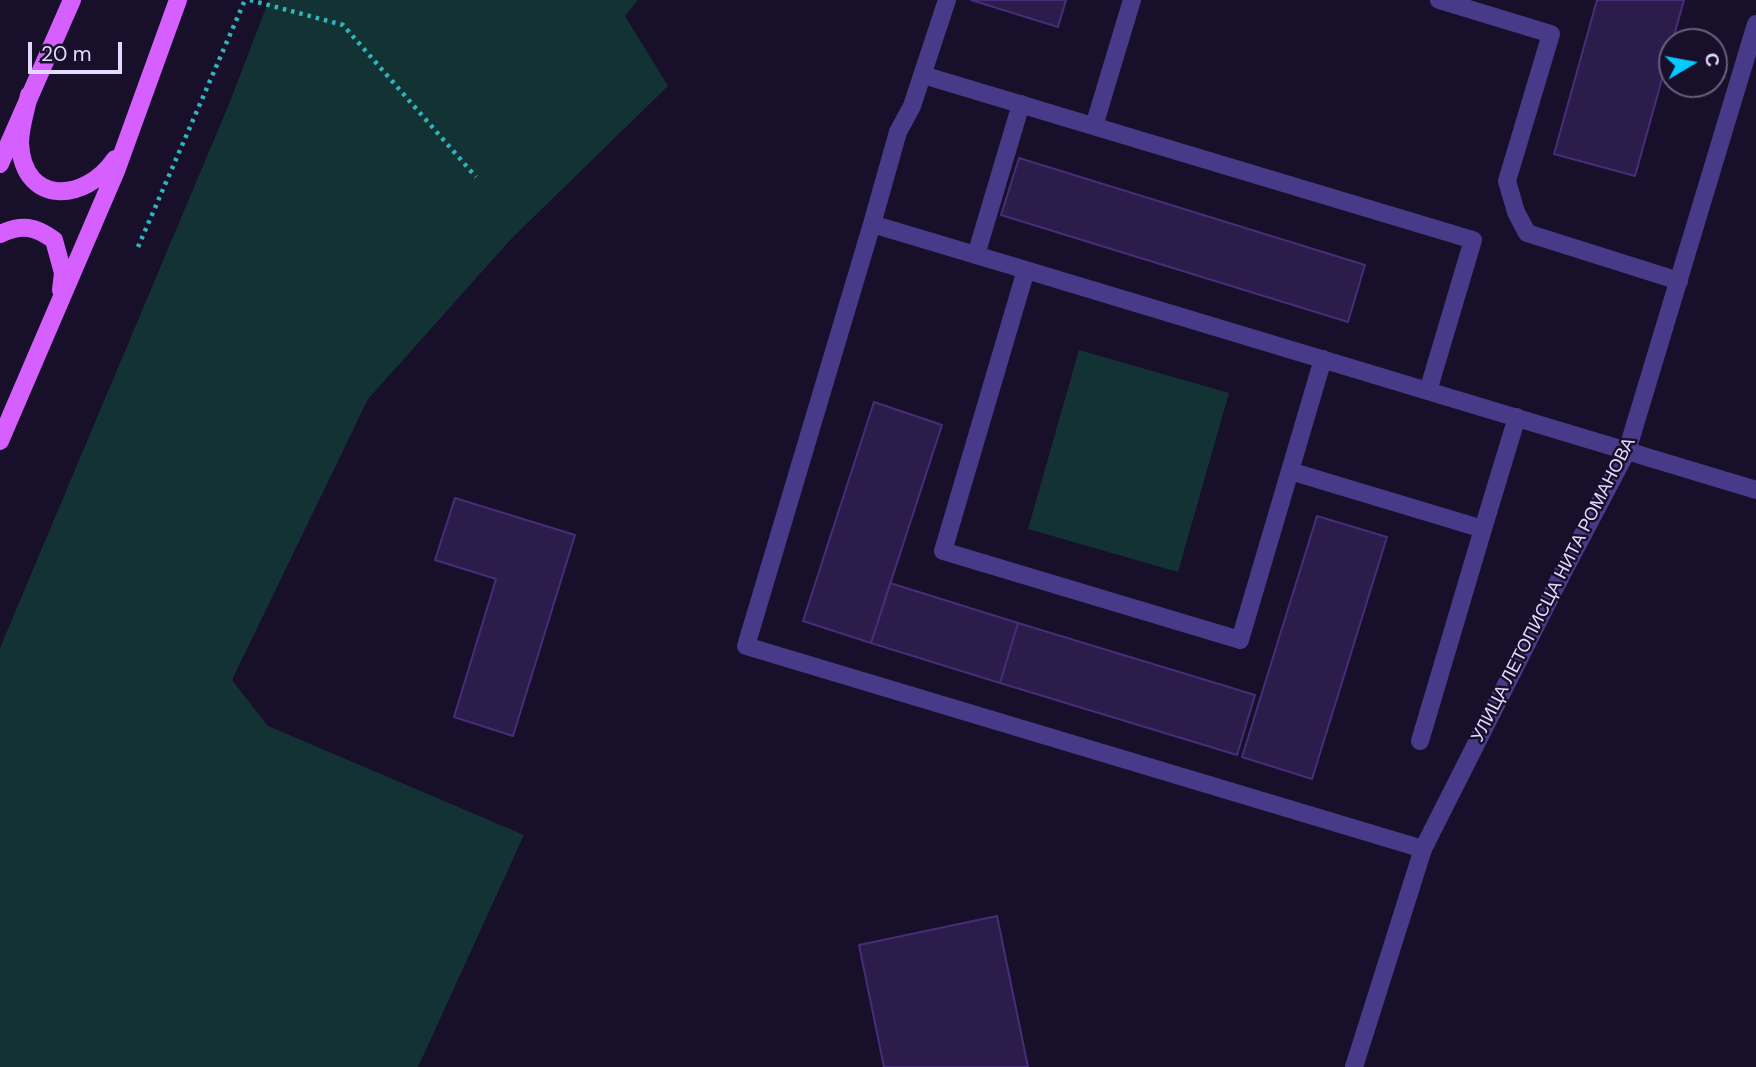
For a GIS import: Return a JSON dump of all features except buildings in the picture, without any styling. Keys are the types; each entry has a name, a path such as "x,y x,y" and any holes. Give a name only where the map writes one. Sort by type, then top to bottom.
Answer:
{"main road":[{"path":"0,164 72,0"},
{"path":"0,441 127,142 178,0"},
{"path":"29,95 20,142 25,164 32,176 44,187 59,192 87,186 100,178 127,142"},
{"path":"0,234 20,228 39,229 54,240 62,273 60,304"}],"street":[{"path":"947,0 912,106 898,132 746,646 1423,849"},
{"path":"1094,126 1132,0"},
{"path":"1439,0 1551,34 1507,181 1516,212 1527,233 1679,281"},
{"name":"УЛИЦА ЛЕТОПИСЦА НИТА РОМАНОВА","path":"1354,1067 1423,849 1627,451 1756,24"},
{"path":"923,75 1473,240 1428,391"},
{"path":"976,255 1021,104"},
{"path":"872,224 1756,490"},
{"path":"1026,270 943,551 1240,640 1323,359"},
{"path":"1420,741 1517,417"},
{"path":"1290,471 1483,529"}],"path":[{"path":"138,247 245,0"},
{"path":"250,0 343,25 476,177"}],"green space":[{"path":"269,0 638,0 625,16 668,86 512,238 368,399 232,680 268,726 524,835 418,1067 0,1067 0,648 229,104"},
{"path":"1079,350 1229,393 1178,572 1028,529"}]}
